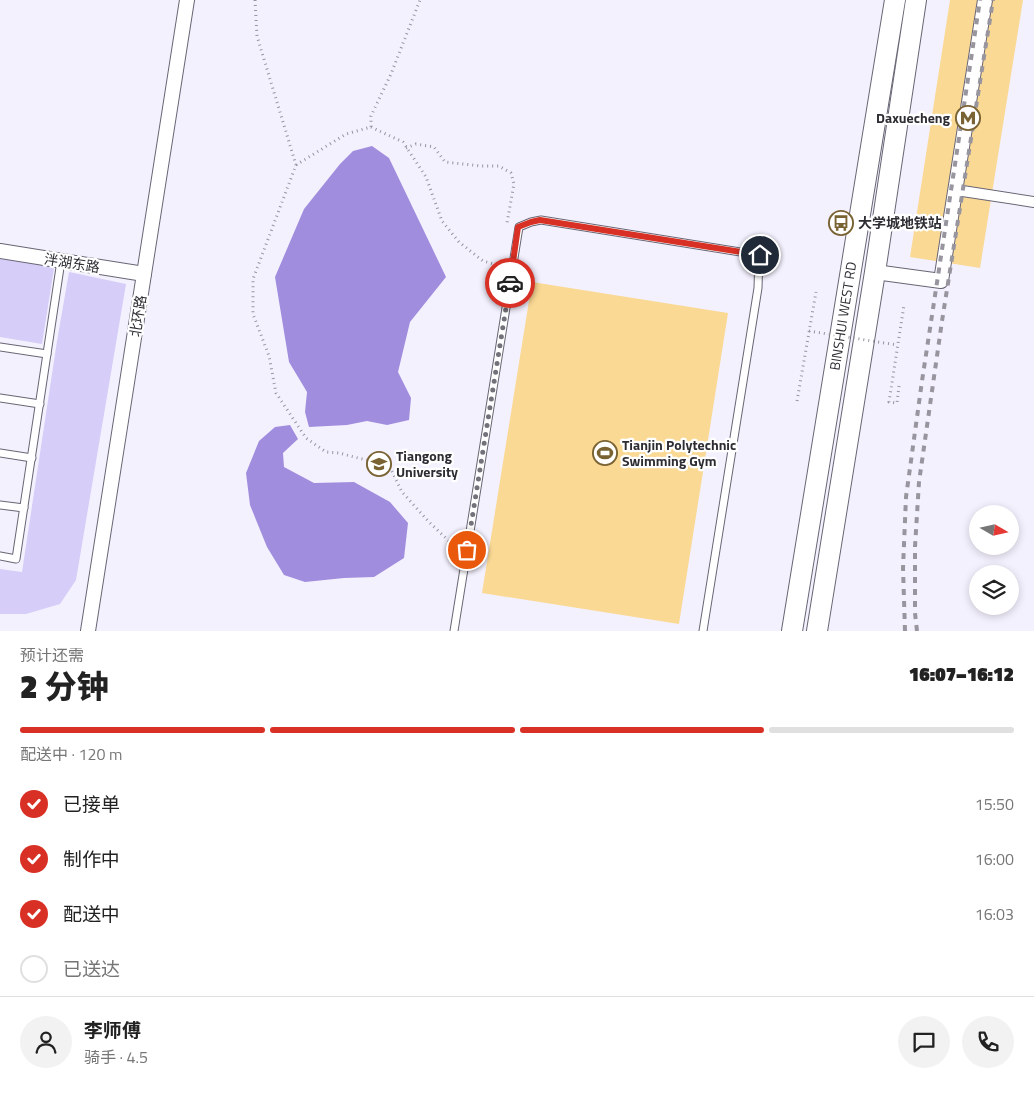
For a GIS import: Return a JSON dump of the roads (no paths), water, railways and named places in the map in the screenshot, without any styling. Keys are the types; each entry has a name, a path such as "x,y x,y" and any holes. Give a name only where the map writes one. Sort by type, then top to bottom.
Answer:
{"main road":[{"name":"BINSHUI WEST RD","path":"792,631 895,0"},
{"name":"BINSHUI WEST RD","path":"817,631 875,272 916,0"}],"street":[{"name":"北环路","path":"88,631 187,0"},
{"path":"875,272 941,282 985,0"},
{"path":"956,190 1034,202"},
{"name":"泮湖东路","path":"0,251 144,274"}],"lane":[{"path":"454,631 518,227 540,220 760,255 758,288 703,631"},
{"path":"0,556 16,559 61,261"},
{"path":"0,347 47,354"},
{"path":"0,398 40,404"},
{"path":"0,453 32,458"},
{"path":"0,505 24,508"}],"railway":[{"path":"905,631 903,568 906,497 980,0"},
{"path":"917,631 915,613 915,547 919,482 942,321 993,0"}],"place":[{"name":"Daxuecheng","path":"968,118"},
{"name":"大学城地铁站","path":"841,223"},
{"name":"Tianjin Polytechnic Swimming Gym","path":"605,453"},
{"name":"Tiangong University","path":"379,464"}]}
